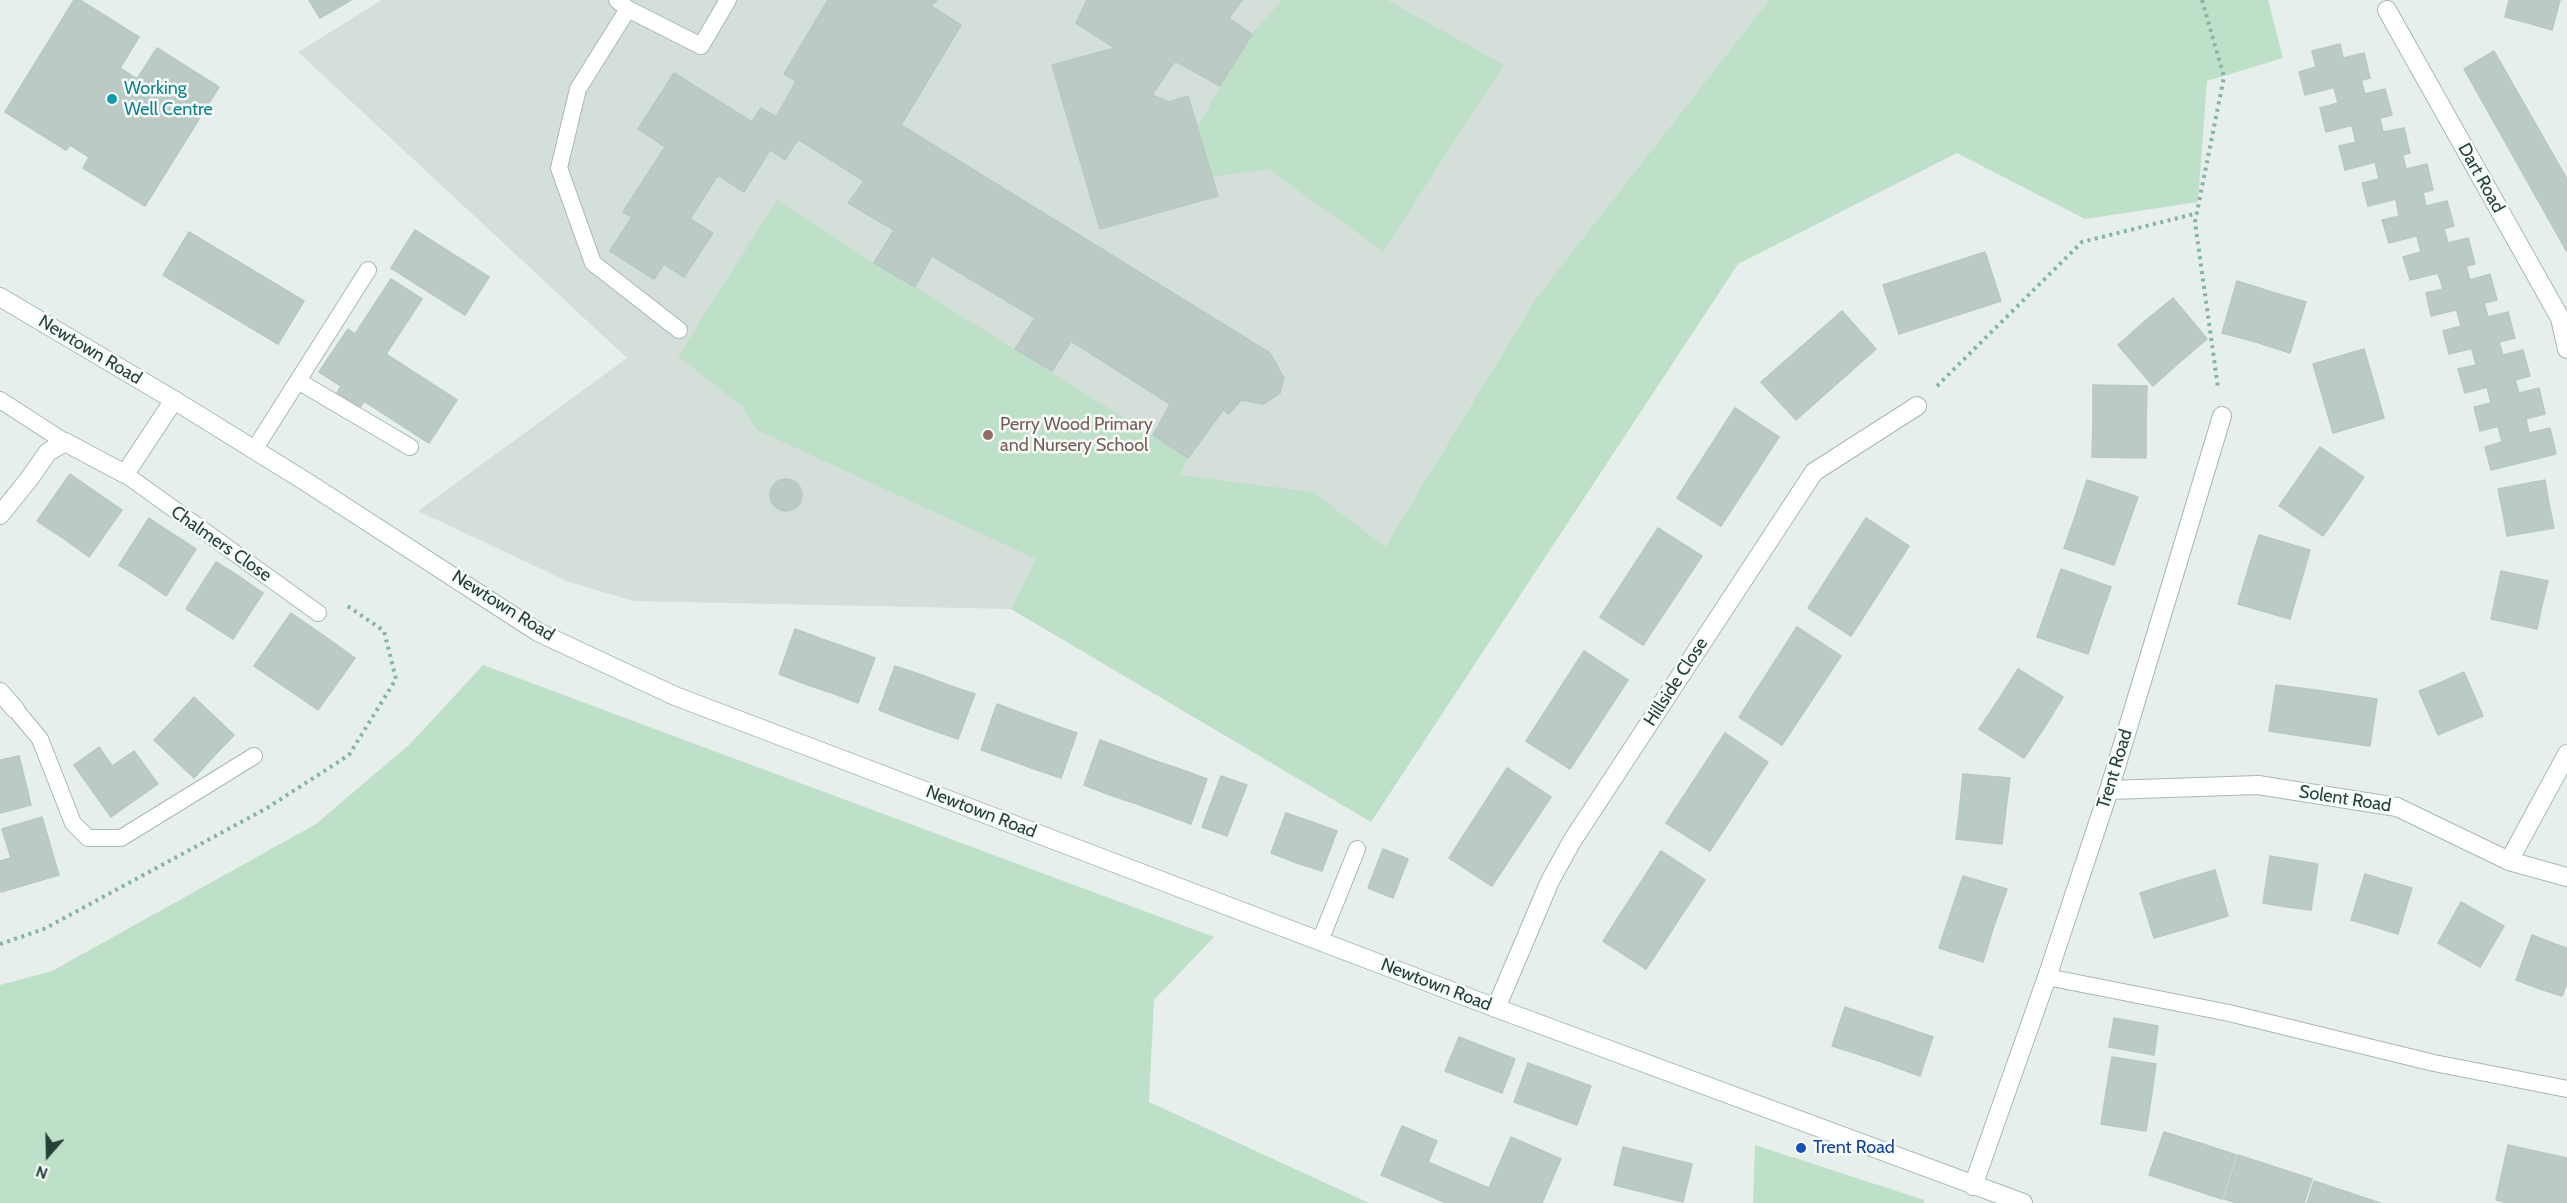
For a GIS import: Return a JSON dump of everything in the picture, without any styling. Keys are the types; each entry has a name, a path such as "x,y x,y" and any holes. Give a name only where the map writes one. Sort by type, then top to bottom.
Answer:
{"street":[{"name":"Dart Road","path":"2387,10 2560,318 2567,349"},
{"name":"Newtown Road","path":"0,297 174,400 538,632 675,696 1496,1008 2023,1203"},
{"path":"124,474 174,400"},
{"name":"Hillside Close","path":"1496,1008 1550,881 1572,841 1814,472 1917,406"},
{"name":"Trent Road","path":"1973,1186 2047,977 2109,790 2222,416"},
{"path":"0,515 48,452 65,442"},
{"name":"Chalmers Close","path":"65,442 124,474"},
{"path":"0,692 15,709"},
{"path":"2510,861 2567,754"},
{"name":"Solent Road","path":"2109,790 2258,785 2397,807 2510,861 2567,877"}],"lane":[{"path":"679,330 593,262 559,168 578,89 622,5 701,46 728,0"},
{"path":"254,450 368,270"},
{"path":"298,381 410,447"},
{"path":"0,400 65,442"},
{"name":"Chalmers Close","path":"124,474 318,613"},
{"path":"15,709 40,739 73,824 88,838 121,838 254,756"},
{"path":"1320,941 1357,849"},
{"path":"2047,977 2229,1013 2433,1062 2567,1089"}],"path":[{"path":"2202,0 2224,77 2195,222 2222,416"},
{"path":"1917,406 2082,242 2198,213"},
{"path":"0,945 44,929 176,858 267,808 349,755 396,679 384,631 346,604"}],"shaded area":[{"name":"Perry Wood Primary and Nursery School","path":"382,0 1769,0 1536,298 1385,547 1240,744 1011,609 634,601 569,582 418,511 627,358 298,52"}],"green space":[{"path":"1282,0 1387,0 1504,65 1383,251 1268,169 1212,177 1197,127 1252,34"},
{"path":"1769,0 2268,0 2283,58 2207,81 2198,202 2085,219 1957,153 1738,264 1371,822 1011,609 1036,559 757,430 742,406 678,356 777,200 1188,458 1180,475 1313,492 1385,547 1536,298"},
{"path":"483,665 1214,937 1154,1000 1149,1102 1369,1203 0,1203 0,985 52,971 316,824 410,744"},
{"path":"1755,1145 1924,1200 1924,1203 1753,1203"}],"building":[{"name":"Working Well Centre","path":"74,0 80,0 139,37 120,68 137,79 157,48 219,87 145,206 83,168 89,157 70,145 66,150 5,112"},
{"path":"309,0 351,0 320,18"},
{"path":"828,0 937,0 931,6 961,25 901,125 1270,353 1284,378 1280,393 1263,404 1241,400 1229,414 1223,410 1188,458 1153,435 1170,404 1071,341 1052,371 1015,349 1035,318 932,256 915,287 874,263 894,230 848,203 864,181 798,139 785,160 770,150 744,192 718,175 690,219 713,233 684,277 664,264 654,279 610,251 632,217 623,212 665,147 638,129 674,73 752,122 761,108 776,117 796,81 784,74"},
{"path":"1087,0 1242,0 1229,18 1252,34 1220,86 1175,61 1152,95 1169,102 1188,96 1218,196 1100,229 1052,65 1115,48 1076,23"},
{"path":"2509,0 2534,0 2528,23 2505,17"},
{"path":"2534,0 2560,0 2552,30 2528,23"},
{"path":"2340,44 2343,58 2364,53 2370,78 2305,95 2299,72 2316,67 2312,51"},
{"path":"2494,51 2567,179 2567,252 2464,69"},
{"path":"2361,80 2365,94 2385,89 2392,115 2326,132 2320,108 2338,103 2334,88"},
{"path":"2380,119 2383,132 2404,128 2410,153 2345,170 2339,146 2356,142 2352,126"},
{"path":"2403,156 2406,169 2427,164 2433,190 2368,206 2362,183 2379,179 2375,162"},
{"path":"2423,192 2426,206 2447,201 2454,226 2389,243 2382,220 2399,216 2396,200"},
{"path":"2444,229 2448,243 2468,238 2475,264 2410,280 2403,257 2421,252 2417,236"},
{"path":"415,230 489,277 465,315 391,268"},
{"path":"189,232 304,301 278,344 163,275"},
{"path":"1985,252 2001,301 1899,334 1883,285"},
{"path":"2466,266 2470,280 2490,274 2497,300 2431,316 2426,293 2443,289 2438,273"},
{"path":"391,279 422,299 386,354 457,400 429,443 364,401 360,407 337,393 341,386 319,372 348,329 355,334"},
{"path":"2237,281 2272,292 2256,342 2222,333"},
{"path":"2272,292 2306,302 2290,353 2256,342"},
{"path":"2173,298 2207,339 2180,362 2145,321"},
{"path":"2484,303 2488,317 2508,312 2515,338 2449,354 2443,331 2461,326 2457,311"},
{"path":"1842,311 1876,349 1796,420 1761,382"},
{"path":"2145,321 2180,362 2153,386 2118,345"},
{"path":"2499,342 2503,355 2523,350 2530,376 2465,393 2458,369 2476,365 2472,349"},
{"path":"2364,349 2374,383 2323,398 2313,364"},
{"path":"2515,380 2519,393 2539,388 2545,414 2480,431 2474,407 2491,403 2487,387"},
{"path":"2374,383 2384,418 2333,433 2323,398"},
{"path":"2093,385 2147,386 2146,422 2093,420"},
{"path":"1735,408 1779,437 1721,526 1677,498"},
{"path":"2526,419 2529,433 2550,428 2556,454 2491,470 2485,447 2502,442 2498,426"},
{"path":"2093,420 2146,422 2146,458 2092,457"},
{"path":"2320,447 2364,477 2344,506 2300,476"},
{"path":"70,474 96,492 63,538 37,521"},
{"path":"2300,476 2344,506 2323,536 2279,506"},
{"path":"786,479 798,483 802,495 798,507 786,511 774,507 770,495 774,483"},
{"path":"2087,480 2138,497 2126,531 2076,514"},
{"path":"2545,480 2549,504 2503,513 2498,489"},
{"path":"96,492 122,510 89,557 63,538"},
{"path":"2549,504 2554,528 2507,536 2503,513"},
{"path":"2076,514 2126,531 2114,565 2064,548"},
{"path":"149,518 173,534 143,580 119,565"},
{"path":"1866,518 1909,546 1851,636 1808,608"},
{"path":"1658,528 1702,556 1643,645 1600,617"},
{"path":"173,534 196,549 166,596 143,580"},
{"path":"2259,535 2310,550 2300,585 2248,570"},
{"path":"216,562 240,577 210,624 186,609"},
{"path":"2061,569 2111,587 2099,621 2049,603"},
{"path":"2248,570 2300,585 2290,619 2238,604"},
{"path":"2501,571 2548,581 2542,605 2496,595"},
{"path":"240,577 263,593 233,639 210,624"},
{"path":"2496,595 2542,605 2537,629 2491,619"},
{"path":"2049,603 2099,621 2088,654 2037,637"},
{"path":"291,613 323,635 286,688 254,666"},
{"path":"1797,627 1841,656 1782,745 1739,717"},
{"path":"795,629 822,639 805,684 779,674"},
{"path":"323,635 355,658 318,710 286,688"},
{"path":"822,639 848,648 832,693 805,684"},
{"path":"848,648 875,658 858,703 832,693"},
{"path":"1584,651 1628,680 1570,769 1526,741"},
{"path":"895,666 922,675 905,720 879,710"},
{"path":"2018,669 2063,697 2044,728 1999,699"},
{"path":"2464,672 2483,716 2461,725 2442,682"},
{"path":"922,675 948,685 932,730 905,720"},
{"path":"2442,682 2461,725 2438,735 2419,691"},
{"path":"948,685 975,694 958,739 932,730"},
{"path":"2276,685 2308,689 2301,736 2269,731"},
{"path":"2308,689 2343,694 2335,741 2301,736"},
{"path":"2343,694 2377,699 2370,746 2335,741"},
{"path":"194,697 234,735 214,756 174,719"},
{"path":"1999,699 2044,728 2024,758 1979,729"},
{"path":"997,704 1024,714 1007,759 981,750"},
{"path":"1024,714 1051,724 1034,769 1007,759"},
{"path":"174,719 214,756 194,778 154,740"},
{"path":"1051,724 1077,733 1061,778 1034,769"},
{"path":"1725,733 1768,762 1710,851 1666,823"},
{"path":"1100,740 1127,750 1110,795 1084,785"},
{"path":"99,747 112,766 134,751 158,784 111,817 74,765"},
{"path":"1127,750 1153,760 1137,804 1110,795"},
{"path":"19,756 31,805 0,813 0,760"},
{"path":"1153,760 1180,769 1164,814 1137,804"},
{"path":"1507,768 1551,797 1492,886 1449,858"},
{"path":"1180,769 1207,779 1191,824 1164,814"},
{"path":"1963,774 2010,778 2006,809 1960,804"},
{"path":"1221,776 1247,785 1227,836 1202,827"},
{"path":"1960,804 2006,809 2002,844 1956,839"},
{"path":"1286,813 1312,822 1297,863 1271,853"},
{"path":"42,817 59,875 1,892 0,861 11,858 2,829"},
{"path":"1312,822 1337,831 1322,871 1297,863"},
{"path":"1383,849 1408,859 1393,898 1368,888"},
{"path":"1661,851 1705,880 1646,969 1603,941"},
{"path":"2270,856 2294,860 2287,907 2263,903"},
{"path":"2294,860 2318,864 2311,910 2287,907"},
{"path":"2215,870 2228,916 2205,923 2191,877"},
{"path":"2365,874 2388,881 2375,927 2351,920"},
{"path":"1963,876 2007,889 1994,926 1951,912"},
{"path":"2191,877 2205,923 2182,930 2168,884"},
{"path":"2388,881 2412,888 2398,934 2375,927"},
{"path":"2168,884 2182,930 2154,938 2140,893"},
{"path":"2461,902 2482,914 2459,955 2438,943"},
{"path":"1951,912 1994,926 1983,962 1939,948"},
{"path":"2482,914 2504,926 2480,967 2459,955"},
{"path":"2532,935 2555,944 2540,989 2516,980"},
{"path":"2555,944 2567,948 2567,983 2562,996 2540,989"},
{"path":"1845,1007 1889,1022 1876,1060 1832,1046"},
{"path":"2114,1018 2158,1026 2154,1055 2109,1047"},
{"path":"1889,1022 1933,1037 1920,1076 1876,1060"},
{"path":"1459,1037 1515,1059 1502,1093 1445,1071"},
{"path":"2112,1057 2156,1064 2152,1093 2107,1086"},
{"path":"1528,1063 1591,1086 1577,1125 1514,1102"},
{"path":"2107,1086 2152,1093 2146,1131 2101,1124"},
{"path":"1402,1126 1437,1141 1428,1162 1489,1188 1511,1137 1561,1159 1542,1203 1446,1203 1381,1175"},
{"path":"2164,1132 2200,1143 2186,1187 2149,1175"},
{"path":"2200,1143 2236,1155 2222,1199 2186,1187"},
{"path":"2508,1145 2544,1153 2532,1203 2508,1203 2496,1200"},
{"path":"1623,1147 1692,1164 1683,1202 1614,1185"},
{"path":"2544,1153 2567,1158 2567,1203 2532,1203"},
{"path":"2238,1155 2275,1167 2263,1203 2237,1203 2224,1199"},
{"path":"2275,1167 2312,1179 2304,1203 2263,1203"},
{"path":"2314,1181 2350,1193 2347,1203 2307,1203"},
{"path":"2350,1193 2380,1203 2347,1203"}],"place":[{"name":"Working Well Centre","path":"112,99"},
{"name":"Perry Wood Primary and Nursery School","path":"988,435"},
{"name":"Trent Road","path":"1801,1148"}]}
